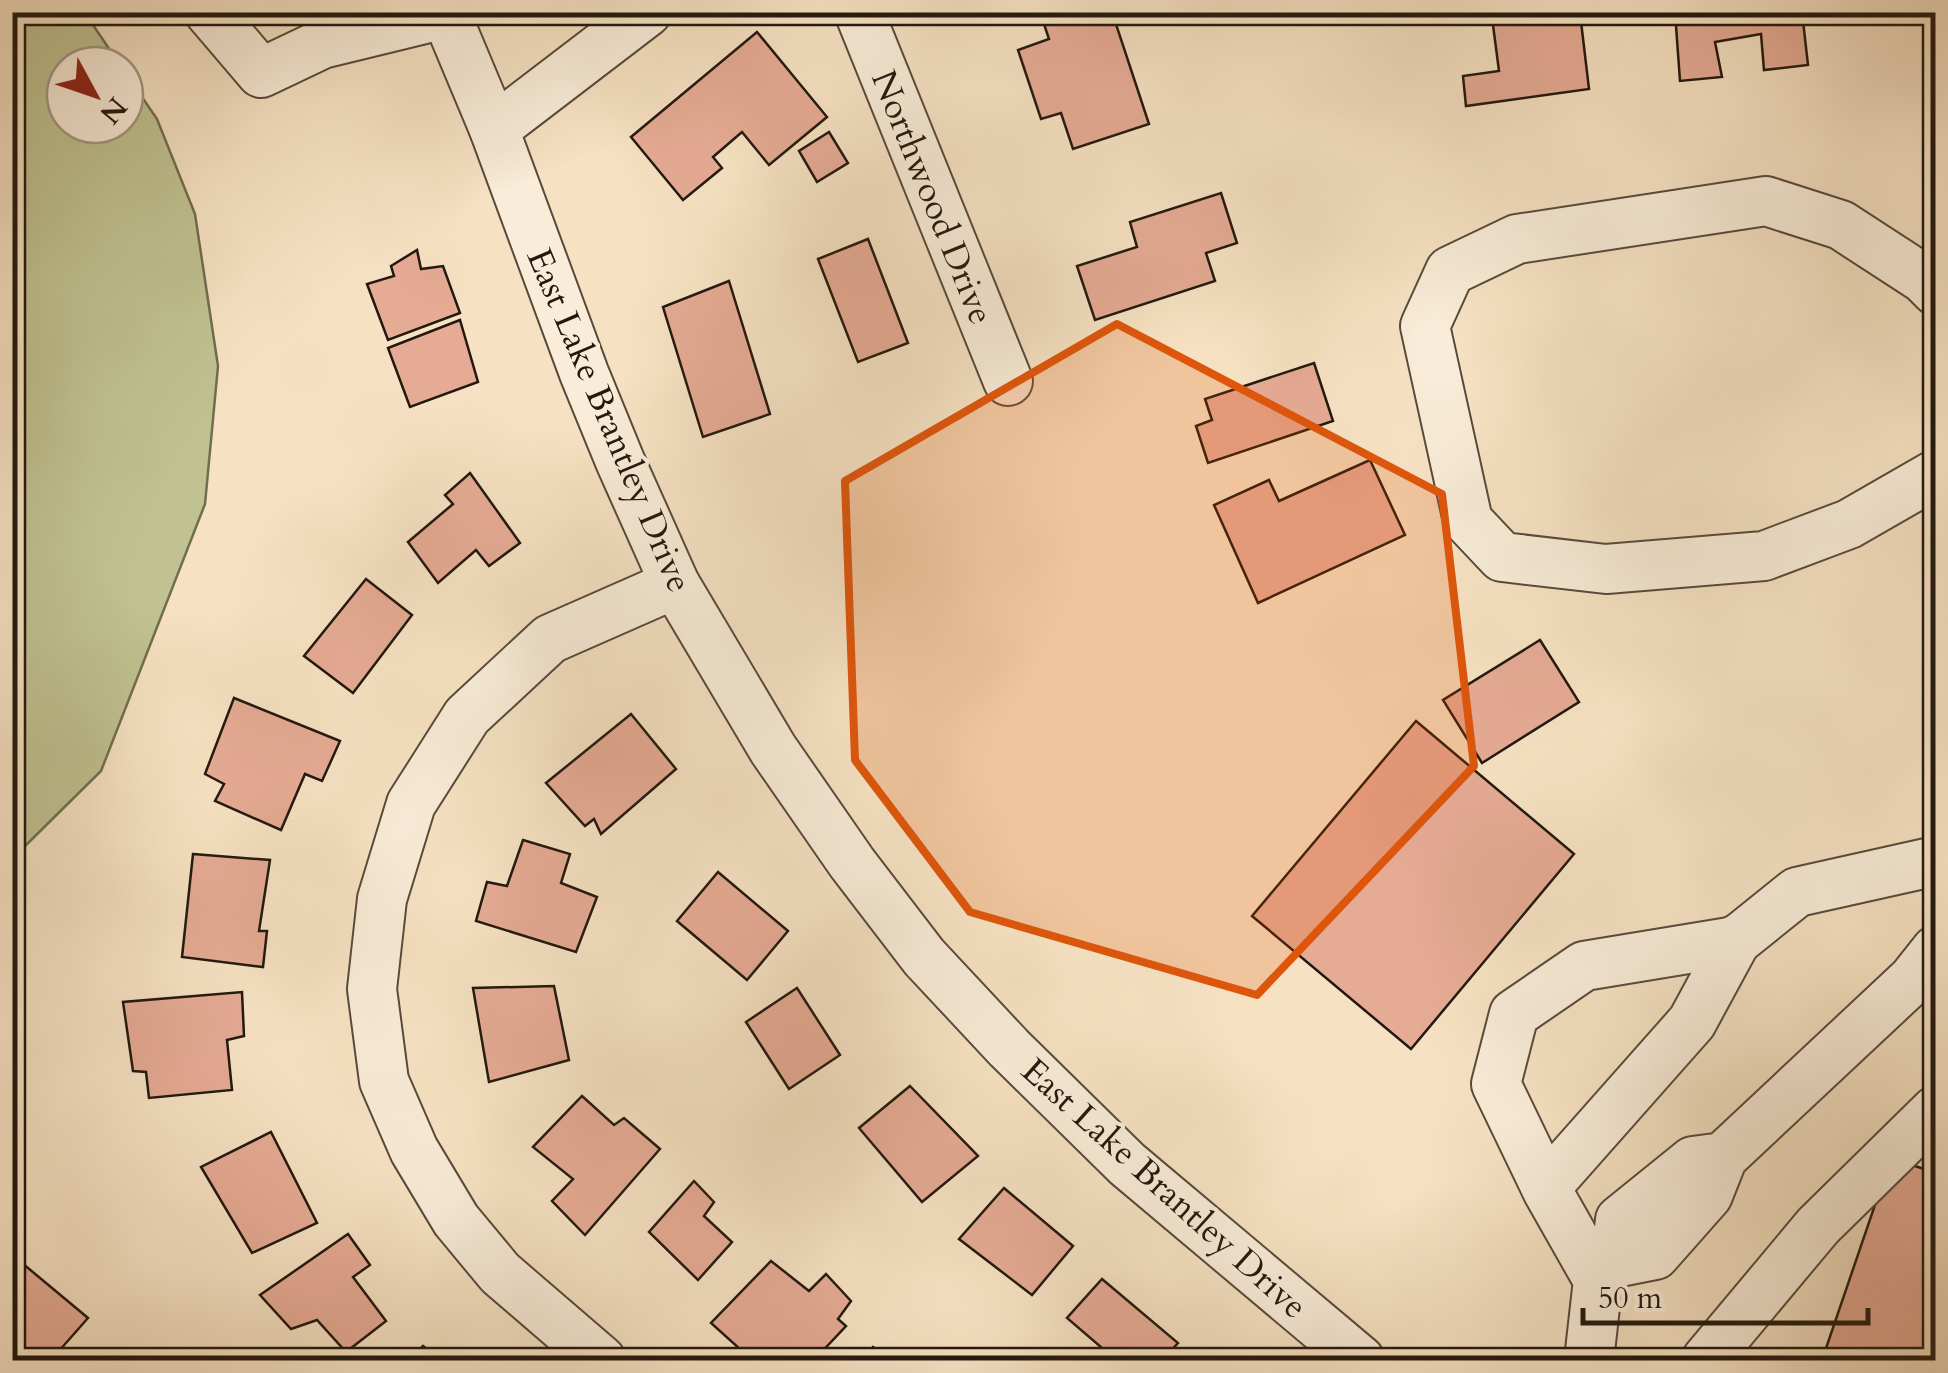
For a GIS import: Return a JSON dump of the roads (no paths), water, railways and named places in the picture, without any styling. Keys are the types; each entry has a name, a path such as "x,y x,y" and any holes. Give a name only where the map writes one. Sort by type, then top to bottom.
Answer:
{"street":[{"path":"209,12 261,73 322,44 445,13"},
{"path":"494,128 647,12"},
{"name":"Northwood Drive","path":"859,12 1008,381"},
{"name":"East Lake Brantley Drive","path":"445,13 494,128 605,426 675,584 773,749 852,864 924,956 1009,1048 1127,1164 1360,1360"},
{"path":"1936,291 1924,279 1841,225 1766,200 1517,239 1450,271 1425,326 1468,522 1502,556 1606,568 1764,556 1849,524 1936,474"},
{"path":"601,1360 500,1272 456,1220 414,1150 384,1080 372,989 382,899 410,804 466,716 550,639 675,584"},
{"path":"1546,1187 1692,1022 1738,940 1796,892 1936,861"},
{"path":"1607,1272 1546,1187 1496,1084 1514,1014 1584,966 1738,940"},
{"path":"1590,1360 1620,1220 1693,1161 1722,1157 1913,979 1936,950"},
{"path":"1706,1360 1818,1226 1936,1110"}]}
